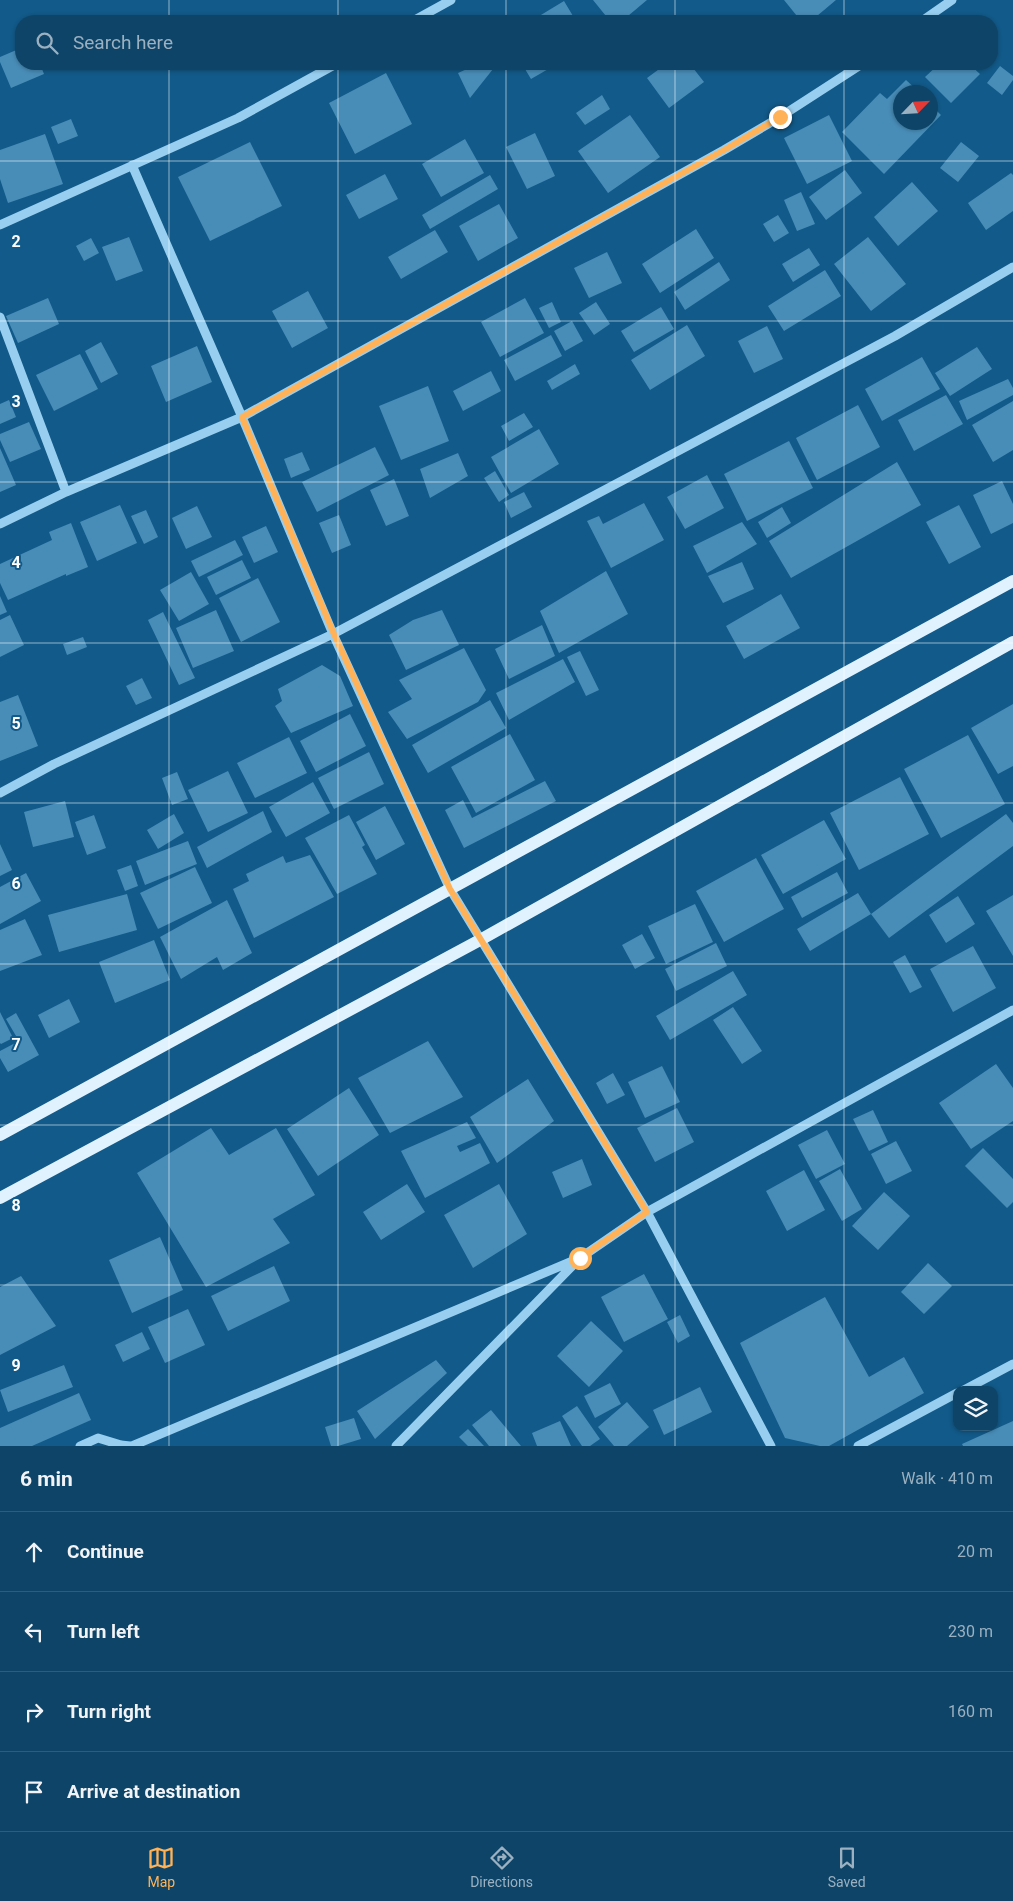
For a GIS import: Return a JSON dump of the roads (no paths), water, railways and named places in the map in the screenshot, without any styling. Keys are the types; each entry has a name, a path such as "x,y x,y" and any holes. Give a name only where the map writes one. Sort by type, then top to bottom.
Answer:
{"main road":[{"path":"0,1135 1013,581"},
{"path":"4,1196 480,940 1013,642"}],"street":[{"path":"424,15 451,0"},
{"path":"931,15 952,0"},
{"path":"0,225 238,118 325,70"},
{"path":"0,524 66,492 242,417 724,150 780,117 853,70"},
{"path":"132,165 334,634 450,889 647,1212 771,1446"},
{"path":"0,793 54,764 334,634 895,336 1013,267"},
{"path":"0,317 66,492"},
{"path":"396,1446 580,1258 647,1212 1013,1010"},
{"path":"80,1446 98,1438 121,1446 131,1446 580,1258"},
{"path":"972,1386 1013,1364"},
{"path":"858,1446 953,1396"}]}
